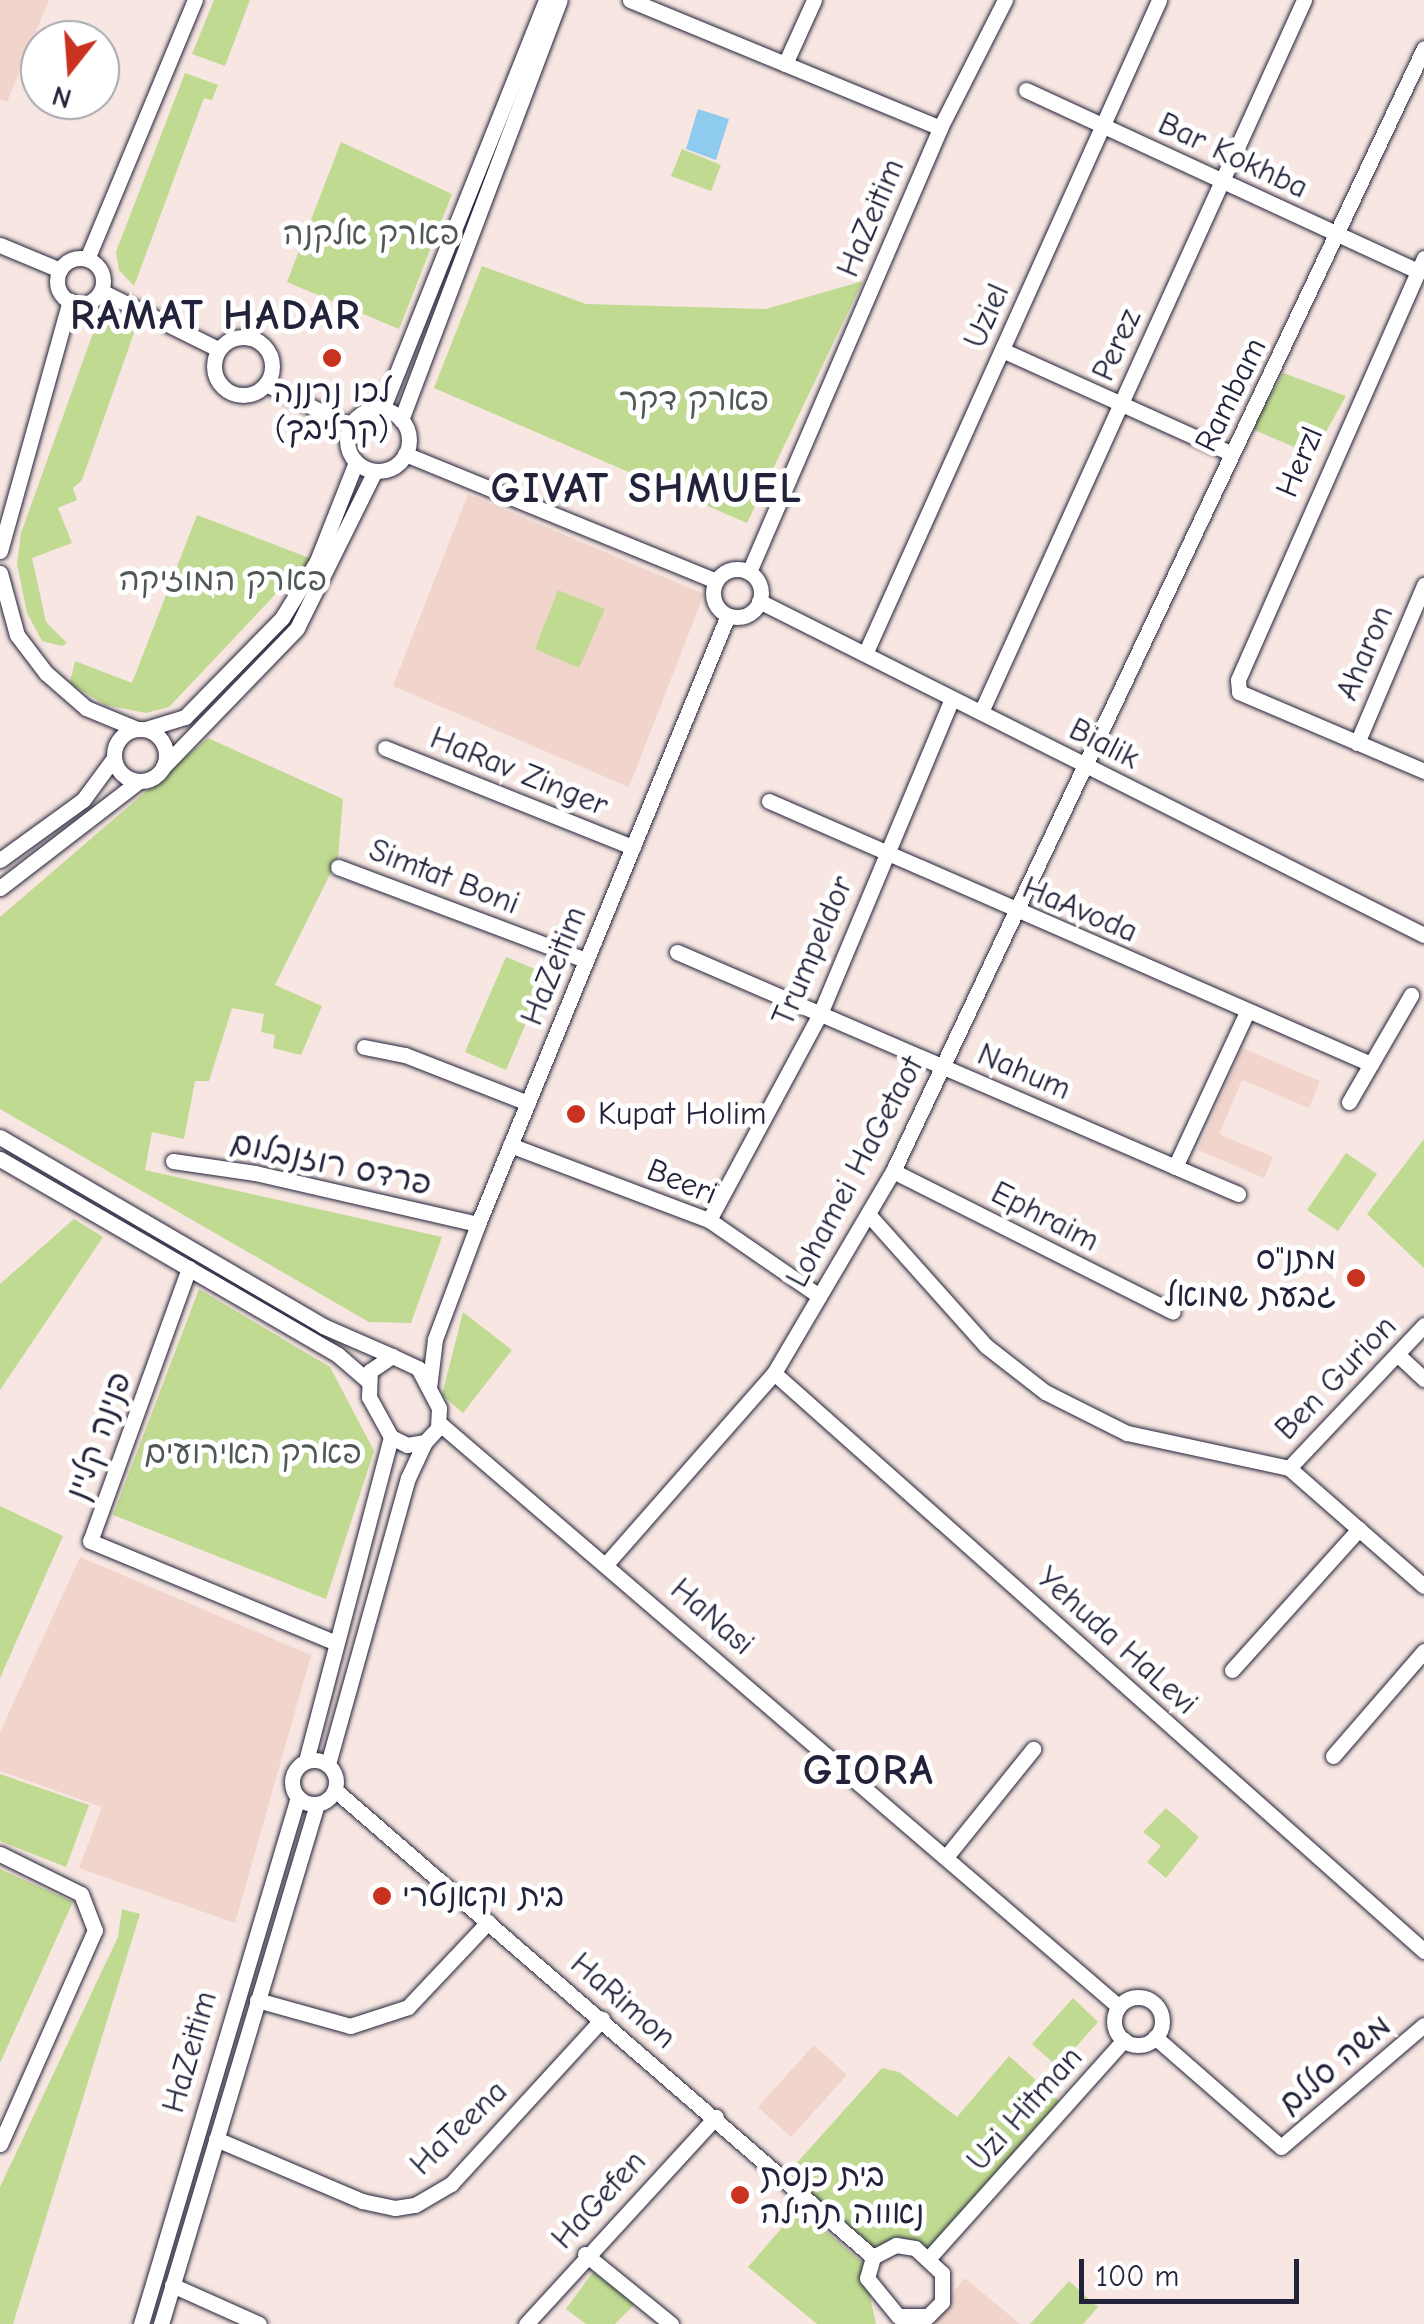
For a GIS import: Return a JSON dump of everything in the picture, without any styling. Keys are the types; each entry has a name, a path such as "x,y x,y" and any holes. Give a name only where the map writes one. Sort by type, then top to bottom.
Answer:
{"street":[{"path":"87,259 195,0"},
{"path":"382,410 546,0"},
{"path":"400,420 560,0"},
{"path":"630,0 940,128"},
{"path":"785,64 814,0"},
{"name":"HaZeitim","path":"749,572 940,128 1004,0"},
{"name":"Uziel","path":"865,654 1159,0"},
{"name":"Perez","path":"981,712 1304,0"},
{"name":"Rambam","path":"1082,764 1339,235 1424,48"},
{"name":"Bar Kokhba","path":"1026,90 1339,235 1421,265"},
{"path":"0,245 60,270"},
{"path":"87,259 102,275 101,291 86,304 70,301 58,286 60,270 72,260 87,259"},
{"name":"Herzl","path":"1357,743 1239,692 1238,680 1333,452 1421,265"},
{"path":"101,291 218,349"},
{"path":"0,550 70,301"},
{"path":"240,336 258,340 270,356 266,384 241,395 224,388 213,365 218,349 240,336"},
{"path":"1002,350 1232,454"},
{"path":"266,384 350,426"},
{"path":"382,410 400,420 408,436 406,454 393,467 375,471 356,462 347,445 350,426 364,413 382,410"},
{"path":"406,454 716,580"},
{"path":"0,860 83,800 114,753 141,729 172,725 202,703 282,618 317,561 356,462"},
{"path":"0,888 139,781 163,767 297,628 375,471"},
{"path":"734,569 749,572 759,585 759,601 743,616 728,615 713,597 716,580 734,569"},
{"path":"0,573 17,635 82,706 125,776 139,781"},
{"name":"Aharon","path":"1357,743 1424,585"},
{"name":"Bialik","path":"759,601 1423,931"},
{"name":"HaZeitim","path":"429,1388 435,1339 478,1224 728,615"},
{"name":"Trumpeldor","path":"710,1220 820,1014 952,698"},
{"path":"82,706 141,729 164,744 163,767"},
{"path":"1357,743 1424,771"},
{"name":"HaRav Zinger","path":"385,748 633,846"},
{"name":"Lohamei HaGetaot","path":"608,1563 774,1373 893,1171 1082,764"},
{"name":"HaAvoda","path":"769,801 1016,913 1371,1064"},
{"name":"Simtat Boni","path":"338,867 586,960"},
{"name":"Nahum","path":"677,952 1238,1194"},
{"path":"1349,1102 1411,995"},
{"path":"1174,1167 1247,1012"},
{"path":"364,1047 406,1055 528,1103"},
{"path":"0,1137 323,1326 411,1361 429,1388 440,1424 425,1442 408,1478 328,1764 335,1790 317,1804 298,1797 292,1777 306,1761 392,1436"},
{"name":"Beeri","path":"510,1144 710,1220 819,1296"},
{"path":"0,1159 338,1355 367,1380 392,1436 407,1445 425,1442"},
{"name":"פרדס רוזנבלום","path":"173,1162 255,1172 478,1224"},
{"name":"Ephraim","path":"893,1171 1173,1312"},
{"path":"868,1214 986,1346 1045,1392 1127,1433 1288,1468 1424,1586"},
{"name":"פנינה קליין","path":"190,1268 90,1541 336,1642"},
{"name":"Ben Gurion","path":"1288,1468 1424,1326"},
{"name":"HaZeitim","path":"411,1361 435,1339"},
{"path":"1397,1354 1424,1379"},
{"path":"367,1380 375,1364 392,1356"},
{"name":"Yehuda HaLevi","path":"774,1373 1424,1952"},
{"name":"HaNasi","path":"440,1424 608,1563 1118,2006"},
{"path":"1232,1670 1359,1529"},
{"path":"1333,1756 1424,1651"},
{"path":"946,1856 1033,1749"},
{"path":"306,1761 328,1764"},
{"name":"HaRimon","path":"335,1790 716,2117 873,2258"},
{"name":"HaZeitim","path":"141,2324 298,1797"},
{"name":"HaZeitim","path":"161,2324 317,1804"},
{"path":"0,1854 82,1894 95,1930 0,2144"},
{"path":"257,2000 350,2026 408,2007 488,1922"},
{"path":"1132,1998 1150,2001 1161,2017 1155,2037 1143,2044 1124,2040 1114,2022 1118,2006 1132,1998"},
{"name":"HaTeena","path":"216,2139 362,2201 395,2208 415,2205 451,2184 602,2019"},
{"name":"משה סללם","path":"1155,2037 1281,2147 1424,2024"},
{"name":"Uzi Hitman","path":"928,2259 1124,2040"},
{"name":"HaGefen","path":"526,2324 585,2254 716,2117"},
{"path":"896,2245 928,2259 942,2273 945,2292 936,2310 906,2322 890,2310 871,2285 873,2258 896,2245"},
{"path":"585,2254 671,2324"},
{"path":"172,2285 259,2324"}],"shaded area":[{"path":"0,0 49,0 41,20 20,20 20,70 7,102 0,99"},
{"path":"468,494 704,594 629,787 393,686"},
{"path":"1242,1048 1320,1081 1309,1108 1242,1080 1219,1134 1273,1157 1264,1178 1198,1150"},
{"path":"80,1557 311,1655 235,1923 79,1868 102,1807 0,1771 0,1732"},
{"path":"814,2045 847,2075 791,2137 758,2107"},
{"path":"965,2278 1020,2324 927,2324"}],"green space":[{"path":"214,0 250,0 225,66 192,54"},
{"path":"185,73 218,85 212,100 204,98 134,286 119,270 116,252"},
{"name":"פארק אלקנה","path":"341,142 452,194 399,329 287,282"},
{"path":"682,149 721,165 711,191 671,176"},
{"name":"פארק דקר","path":"482,266 586,304 766,309 863,281 747,523 434,388"},
{"path":"112,316 132,322 135,330 82,480 73,488 77,500 58,508 72,543 32,558 46,622 67,643 62,646 42,641 27,613 17,564 21,533 97,322"},
{"path":"1283,373 1346,396 1313,455 1252,429"},
{"name":"פארק המוזיקה","path":"197,515 317,561 289,580 169,707 146,713 105,705 70,683 75,661 132,683"},
{"path":"558,590 605,609 579,668 535,649"},
{"path":"208,738 343,799 338,858 275,985 322,1006 301,1055 273,1048 275,1035 261,1032 264,1014 232,1008 209,1081 195,1081 184,1139 152,1132 145,1170 442,1237 411,1323 369,1322 0,1109 0,917"},
{"path":"506,957 547,974 506,1070 465,1052"},
{"path":"1424,1139 1424,1268 1367,1214"},
{"path":"1346,1153 1377,1174 1338,1231 1307,1210"},
{"path":"74,1219 103,1237 0,1390 0,1284"},
{"name":"פארק האירועים","path":"199,1289 330,1367 374,1451 326,1599 113,1515"},
{"path":"463,1312 512,1350 463,1413 442,1395"},
{"path":"0,1506 63,1536 0,1678"},
{"path":"0,1774 89,1805 66,1867 0,1841"},
{"path":"1166,1808 1199,1837 1166,1878 1147,1862 1161,1846 1143,1832"},
{"path":"0,1869 73,1902 0,2063"},
{"path":"122,1909 140,1914 13,2324 0,2324 0,2187 118,1937"},
{"path":"1073,1998 1098,2022 1058,2067 1032,2044"},
{"path":"1009,2056 1065,2106 928,2259 905,2245 873,2257 785,2176 882,2068 899,2072 957,2117"},
{"path":"799,2208 863,2263 876,2324 817,2324 748,2267"},
{"path":"593,2272 635,2304 615,2324 586,2324 566,2309"},
{"path":"1069,2281 1098,2307 1083,2324 1030,2324"}],"water":[{"path":"698,109 729,119 716,160 686,149"}],"place":[{"name":"לכו נרננה (קרליבך)","path":"332,358"},
{"name":"Kupat Holim","path":"576,1114"},
{"name":"מתנ\"ס גבעת שמואל","path":"1356,1278"},
{"name":"בית וקאנטרי","path":"382,1896"},
{"name":"בית כנסת נאווה תהילה","path":"740,2195"}],"district":[{"name":"RAMAT HADAR","path":"216,316"},
{"name":"GIVAT SHMUEL","path":"647,489"},
{"name":"GIORA","path":"869,1771"}]}
